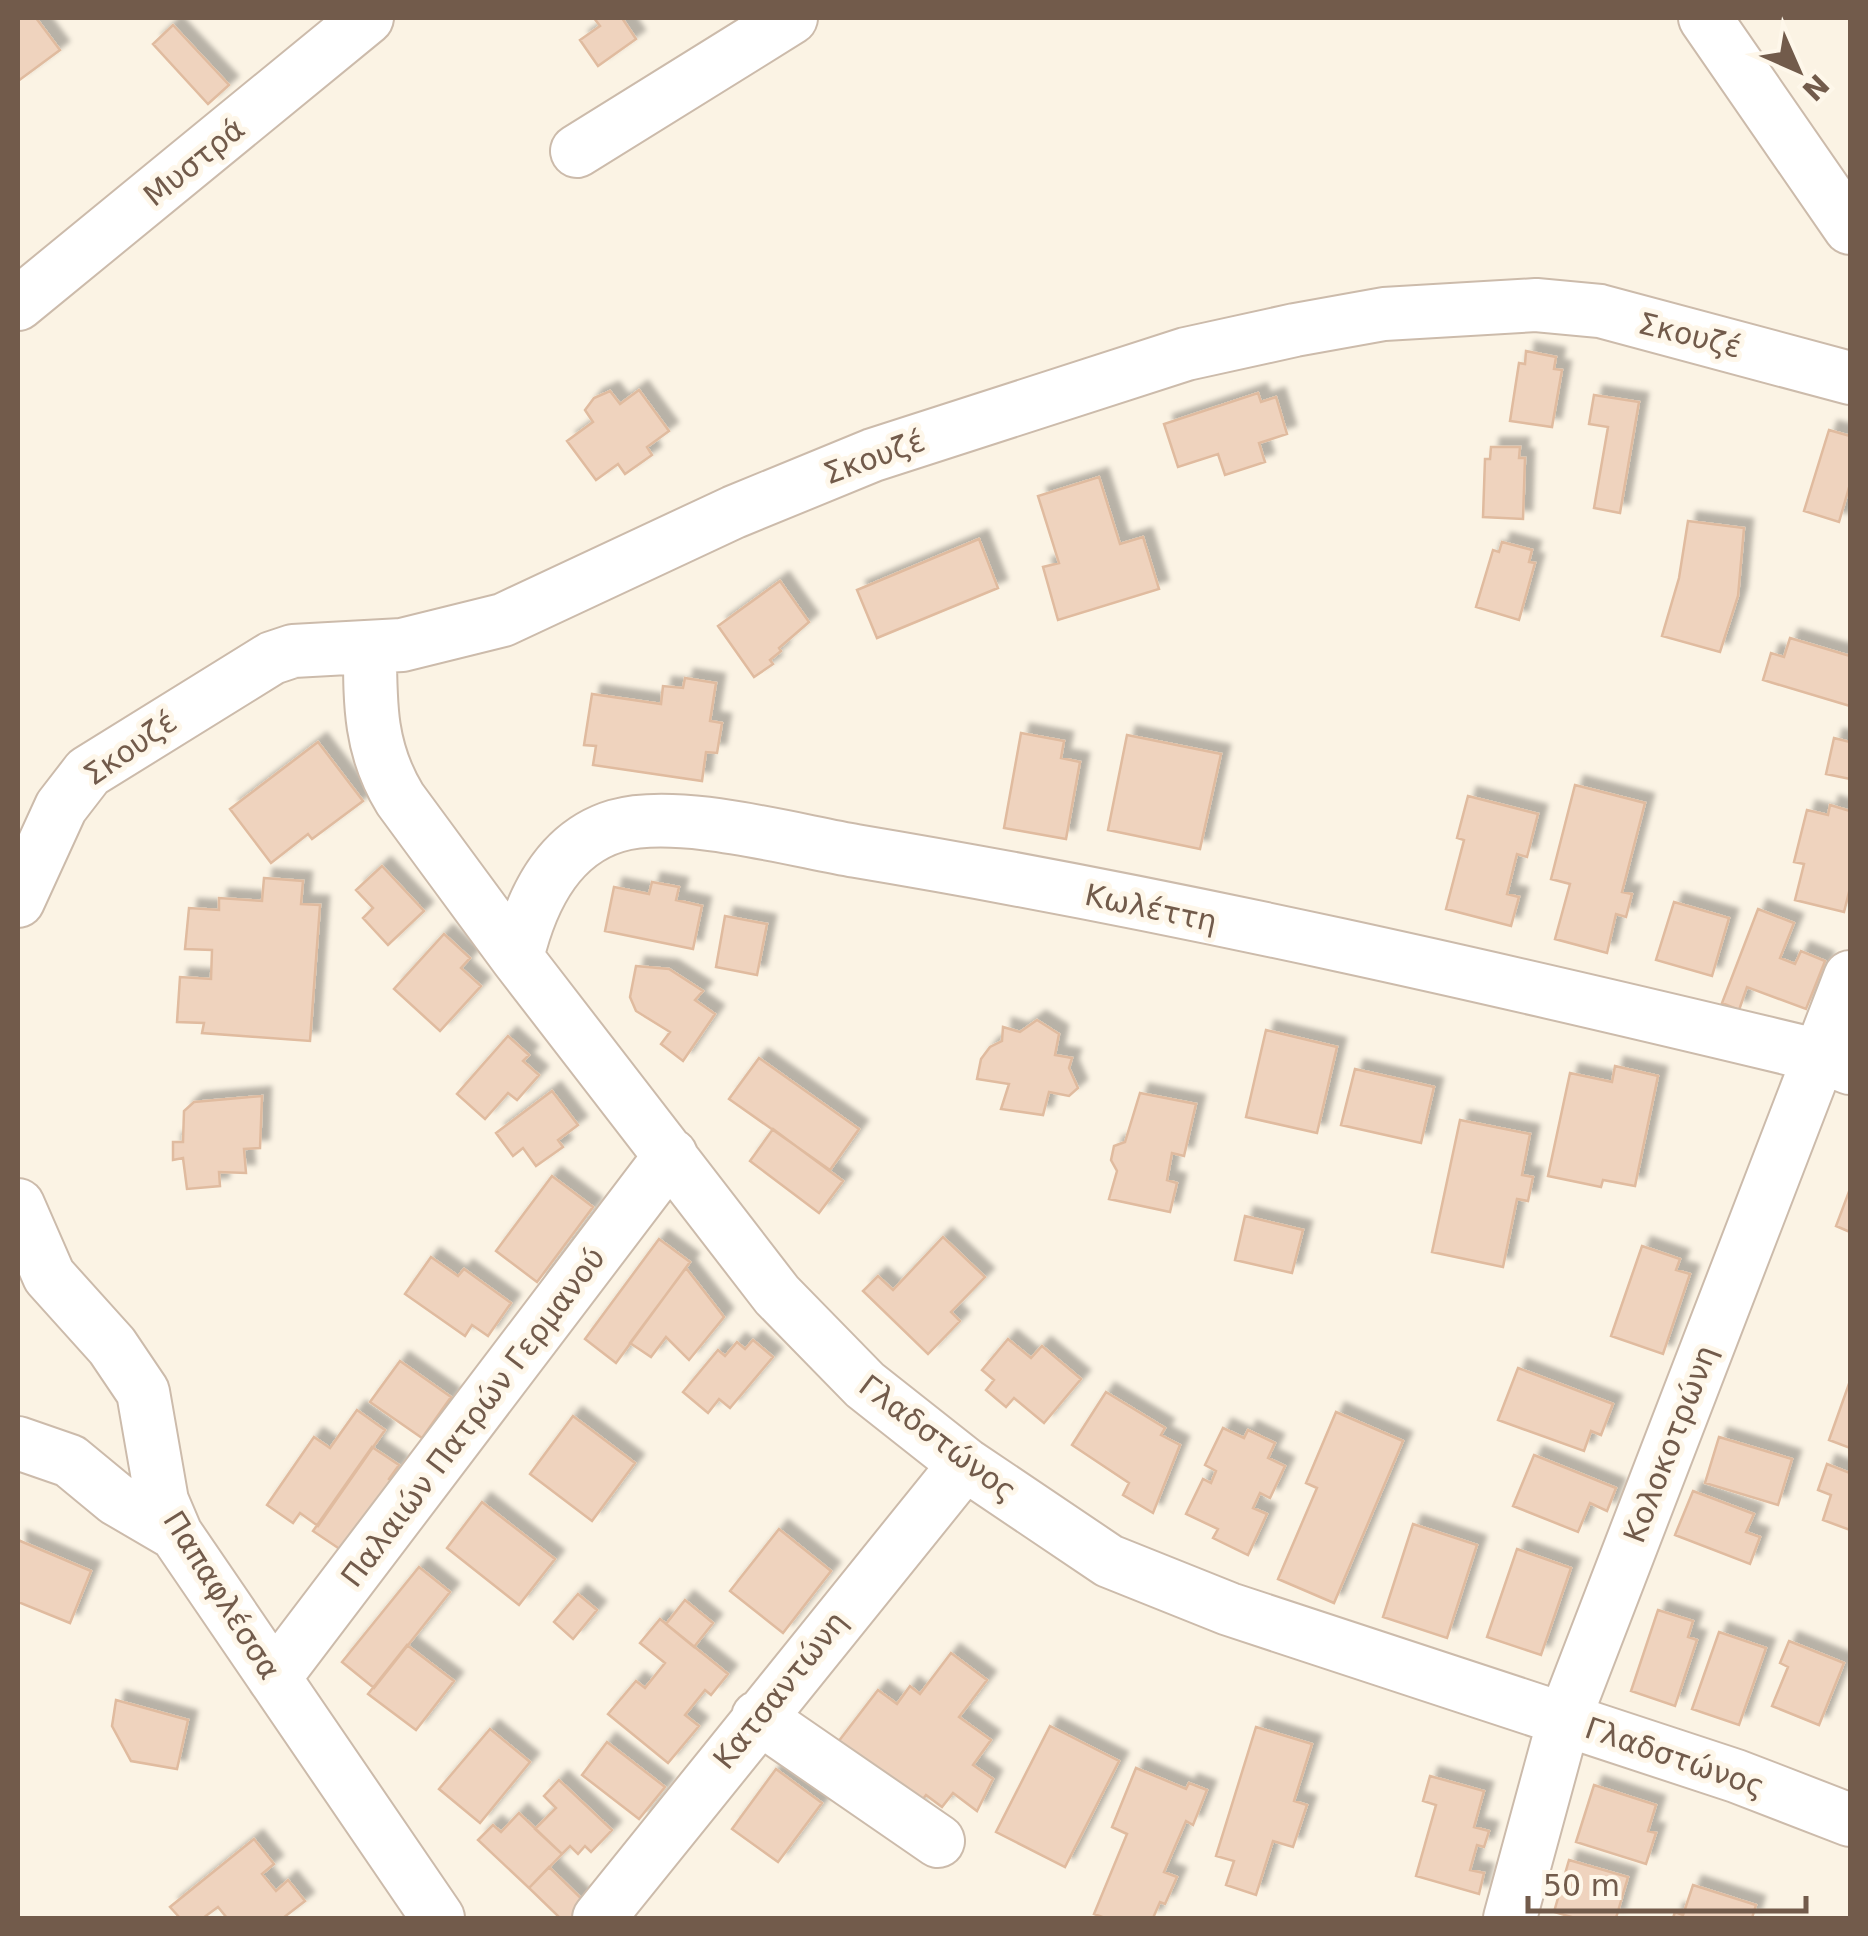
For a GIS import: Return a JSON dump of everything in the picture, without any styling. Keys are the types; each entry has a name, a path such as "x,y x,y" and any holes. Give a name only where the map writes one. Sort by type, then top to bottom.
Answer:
{"street":[{"name":"Μυστρά","path":"18,304 367,18"},
{"path":"576,150 791,18"},
{"path":"1706,18 1850,228"},
{"name":"Σκουζέ","path":"18,901 60,808 88,772 272,658 293,652 370,649 440,638 534,608 734,512 872,455 1186,354 1384,314 1536,305 1600,311 1850,378"},
{"name":"Γλαδστώνος","path":"370,649 370,717 384,772 517,958 777,1295 864,1385 965,1464 1109,1561 1229,1609 1850,1820"},
{"name":"Κωλέττη","path":"517,958 536,898 553,872 580,847 617,826 688,822 1022,881 1574,997 1835,1062"},
{"name":"Κολοκοτρώνη","path":"1510,1918 1564,1720 1835,1062 1850,977"},
{"name":"Παλαιών Πατρών Γερμανού","path":"274,1678 671,1155"},
{"name":"Παπαφλέσσα","path":"18,1206 49,1276 112,1346 143,1392 162,1501 176,1534 438,1918"},
{"path":"18,1443 70,1461 116,1498 176,1534"},
{"name":"Κατσαντώνη","path":"599,1918 965,1464"},
{"path":"758,1717 938,1841"}],"building":[{"path":"18,18 36,18 60,50 18,81"},
{"path":"594,18 622,18 636,39 598,66 580,40 600,26"},
{"path":"173,25 229,85 208,104 153,44"},
{"path":"1526,351 1556,357 1554,369 1562,370 1552,427 1510,421 1519,363 1525,364"},
{"path":"639,390 669,431 647,447 652,455 625,474 618,464 596,480 567,441 593,422 585,410 594,398 610,391 620,404"},
{"path":"1258,393 1261,402 1276,397 1287,434 1259,443 1265,462 1225,475 1218,454 1178,467 1164,424"},
{"path":"1594,395 1639,402 1620,513 1594,508 1608,427 1589,424"},
{"path":"1829,430 1850,436 1850,484 1839,522 1804,511"},
{"path":"1491,447 1520,447 1519,458 1525,458 1523,519 1483,517 1485,459 1490,459"},
{"path":"1099,477 1120,544 1143,537 1159,589 1058,620 1043,567 1059,563 1038,496"},
{"path":"1688,521 1744,528 1738,596 1720,652 1662,636 1679,578"},
{"path":"979,539 998,588 877,638 857,590"},
{"path":"1502,542 1532,550 1529,562 1535,563 1519,620 1476,607 1493,550 1499,552"},
{"path":"780,581 809,622 779,648 781,651 770,660 773,664 754,677 718,626"},
{"path":"1790,638 1850,656 1850,706 1763,680 1771,653 1784,657"},
{"path":"685,678 716,683 710,721 722,723 717,753 706,752 702,781 593,765 596,746 584,745 592,694 661,704 663,686 683,688"},
{"path":"1021,733 1064,741 1061,758 1080,762 1066,839 1004,828"},
{"path":"1127,735 1221,754 1200,849 1108,830"},
{"path":"1834,738 1850,742 1850,779 1826,774"},
{"path":"318,742 363,801 312,839 308,834 271,863 230,809"},
{"path":"1575,785 1645,803 1622,892 1632,894 1626,917 1616,914 1607,953 1555,939 1570,884 1551,879"},
{"path":"1468,796 1538,814 1527,857 1517,854 1507,894 1519,897 1511,926 1446,909 1464,840 1457,838"},
{"path":"1830,805 1850,811 1850,888 1844,912 1795,900 1804,864 1794,862 1807,810 1828,815"},
{"path":"382,866 424,911 388,945 363,918 373,908 356,890"},
{"path":"264,878 303,881 301,904 320,905 310,1041 202,1033 204,1023 177,1022 180,977 211,979 212,950 185,949 189,908 219,910 219,898 262,901"},
{"path":"652,882 679,887 676,900 702,906 693,949 605,931 614,887 649,894"},
{"path":"1674,902 1729,918 1712,976 1656,960"},
{"path":"1758,909 1794,923 1780,958 1795,964 1801,951 1825,961 1806,1009 1747,987 1739,1010 1722,1003"},
{"path":"725,916 767,924 757,975 716,967"},
{"path":"444,934 470,958 461,968 481,986 440,1031 394,989"},
{"path":"636,966 669,969 703,991 695,1000 715,1014 683,1061 661,1044 670,1032 636,1011 630,997"},
{"path":"1037,1020 1059,1034 1055,1055 1072,1058 1069,1068 1078,1088 1069,1096 1049,1092 1043,1115 1001,1109 1009,1084 977,1079 981,1059 990,1047 1002,1041 1003,1027 1020,1032"},
{"path":"1266,1030 1337,1047 1317,1133 1246,1117"},
{"path":"508,1036 529,1055 523,1061 539,1075 517,1100 508,1093 485,1119 457,1094"},
{"path":"759,1058 859,1129 830,1170 729,1099"},
{"path":"1615,1066 1658,1076 1635,1186 1603,1180 1601,1187 1548,1176 1570,1073 1612,1082"},
{"path":"1355,1069 1434,1087 1421,1143 1341,1125"},
{"path":"552,1091 578,1125 558,1140 563,1147 536,1166 523,1148 513,1156 496,1133"},
{"path":"1140,1093 1196,1104 1184,1156 1172,1153 1167,1180 1177,1183 1170,1212 1109,1199 1117,1171 1111,1160 1114,1146 1125,1142"},
{"path":"262,1096 260,1148 244,1149 246,1173 219,1172 220,1186 187,1189 183,1158 173,1160 173,1142 183,1142 184,1111 194,1102"},
{"path":"1460,1120 1530,1134 1522,1175 1533,1177 1528,1201 1517,1199 1503,1267 1432,1252"},
{"path":"773,1129 843,1181 819,1213 750,1161"},
{"path":"552,1176 593,1207 537,1282 496,1251"},
{"path":"1850,1189 1850,1232 1836,1226"},
{"path":"1245,1216 1303,1230 1292,1273 1235,1260"},
{"path":"943,1237 985,1277 951,1312 960,1321 928,1354 863,1291 878,1276 893,1290"},
{"path":"659,1239 690,1262 616,1363 585,1339"},
{"path":"1642,1246 1680,1259 1676,1270 1690,1274 1663,1354 1611,1336"},
{"path":"431,1257 458,1276 464,1269 511,1303 488,1336 472,1325 465,1336 405,1294"},
{"path":"686,1268 724,1317 689,1360 666,1337 651,1357 630,1343"},
{"path":"1008,1339 1031,1358 1042,1346 1081,1379 1044,1423 1014,1398 1006,1407 986,1390 994,1380 982,1370"},
{"path":"753,1340 773,1357 730,1408 719,1399 708,1413 683,1392 718,1350 725,1356 737,1342 745,1349"},
{"path":"400,1361 451,1397 422,1438 370,1402"},
{"path":"1518,1368 1613,1404 1601,1435 1591,1431 1584,1451 1498,1420"},
{"path":"1850,1381 1850,1448 1829,1440"},
{"path":"1106,1392 1165,1428 1161,1435 1180,1445 1153,1513 1123,1495 1129,1483 1072,1445"},
{"path":"357,1410 385,1430 318,1526 300,1513 293,1523 267,1505 314,1437 330,1448"},
{"path":"1336,1412 1403,1441 1334,1603 1278,1579 1317,1488 1306,1483"},
{"path":"573,1416 635,1463 592,1521 530,1474"},
{"path":"1223,1428 1244,1438 1248,1430 1275,1443 1268,1458 1285,1466 1270,1498 1260,1493 1253,1508 1267,1514 1248,1555 1213,1538 1218,1529 1186,1514 1203,1479 1211,1483 1216,1471 1205,1465"},
{"path":"1719,1437 1792,1459 1778,1505 1705,1483"},
{"path":"372,1447 399,1465 389,1479 402,1488 353,1558 313,1531"},
{"path":"1534,1455 1616,1488 1607,1511 1590,1503 1578,1532 1513,1506"},
{"path":"1827,1464 1850,1473 1850,1530 1823,1520 1831,1495 1818,1490"},
{"path":"1693,1491 1754,1514 1746,1532 1760,1537 1750,1564 1675,1535"},
{"path":"482,1502 555,1559 519,1605 447,1548"},
{"path":"1413,1524 1477,1545 1447,1638 1383,1617"},
{"path":"779,1529 831,1571 783,1633 730,1591"},
{"path":"18,1540 91,1571 70,1623 18,1602"},
{"path":"1517,1549 1571,1568 1541,1655 1487,1637"},
{"path":"419,1567 450,1592 374,1688 342,1662"},
{"path":"578,1594 597,1610 573,1639 554,1622"},
{"path":"685,1600 713,1623 694,1647 666,1624"},
{"path":"1658,1610 1693,1621 1688,1637 1697,1640 1675,1706 1631,1691"},
{"path":"660,1619 728,1674 711,1695 705,1690 685,1715 699,1726 668,1763 608,1714 636,1681 645,1688 665,1663 640,1643"},
{"path":"1719,1632 1766,1648 1739,1725 1692,1709"},
{"path":"1789,1641 1844,1663 1819,1725 1772,1706 1788,1667 1780,1663"},
{"path":"407,1645 454,1681 416,1730 368,1694"},
{"path":"951,1653 987,1680 959,1717 991,1740 973,1765 993,1779 977,1811 953,1793 942,1807 926,1795 917,1807 835,1746 878,1690 897,1704 910,1686 920,1694"},
{"path":"116,1700 188,1720 177,1769 131,1761 112,1726"},
{"path":"1050,1726 1119,1761 1065,1867 996,1832"},
{"path":"1256,1727 1312,1744 1294,1801 1307,1805 1293,1847 1273,1841 1256,1895 1226,1885 1234,1861 1216,1856"},
{"path":"490,1729 530,1762 480,1823 439,1789"},
{"path":"607,1742 665,1787 639,1819 582,1775"},
{"path":"1136,1768 1186,1789 1189,1783 1207,1790 1193,1825 1186,1821 1164,1872 1177,1877 1165,1904 1160,1902 1153,1918 1105,1918 1094,1914 1127,1834 1112,1827"},
{"path":"776,1769 822,1803 778,1862 732,1829"},
{"path":"1430,1776 1484,1791 1474,1827 1489,1831 1484,1847 1477,1845 1470,1870 1484,1873 1479,1894 1416,1876 1436,1805 1423,1801"},
{"path":"559,1780 612,1830 591,1852 585,1846 578,1854 570,1846 562,1854 535,1829 556,1808 544,1796"},
{"path":"1594,1785 1656,1805 1648,1831 1656,1833 1646,1864 1576,1842"},
{"path":"519,1813 562,1854 529,1888 478,1840 493,1825 501,1832"},
{"path":"254,1839 274,1864 262,1874 276,1891 288,1880 305,1901 283,1918 227,1918 218,1907 203,1918 180,1918 170,1907"},
{"path":"1569,1860 1628,1877 1616,1918 1575,1918 1554,1912"},
{"path":"549,1867 592,1909 583,1918 560,1918 529,1888"},
{"path":"1693,1885 1756,1905 1752,1918 1673,1918 1675,1912 1683,1915"}]}
